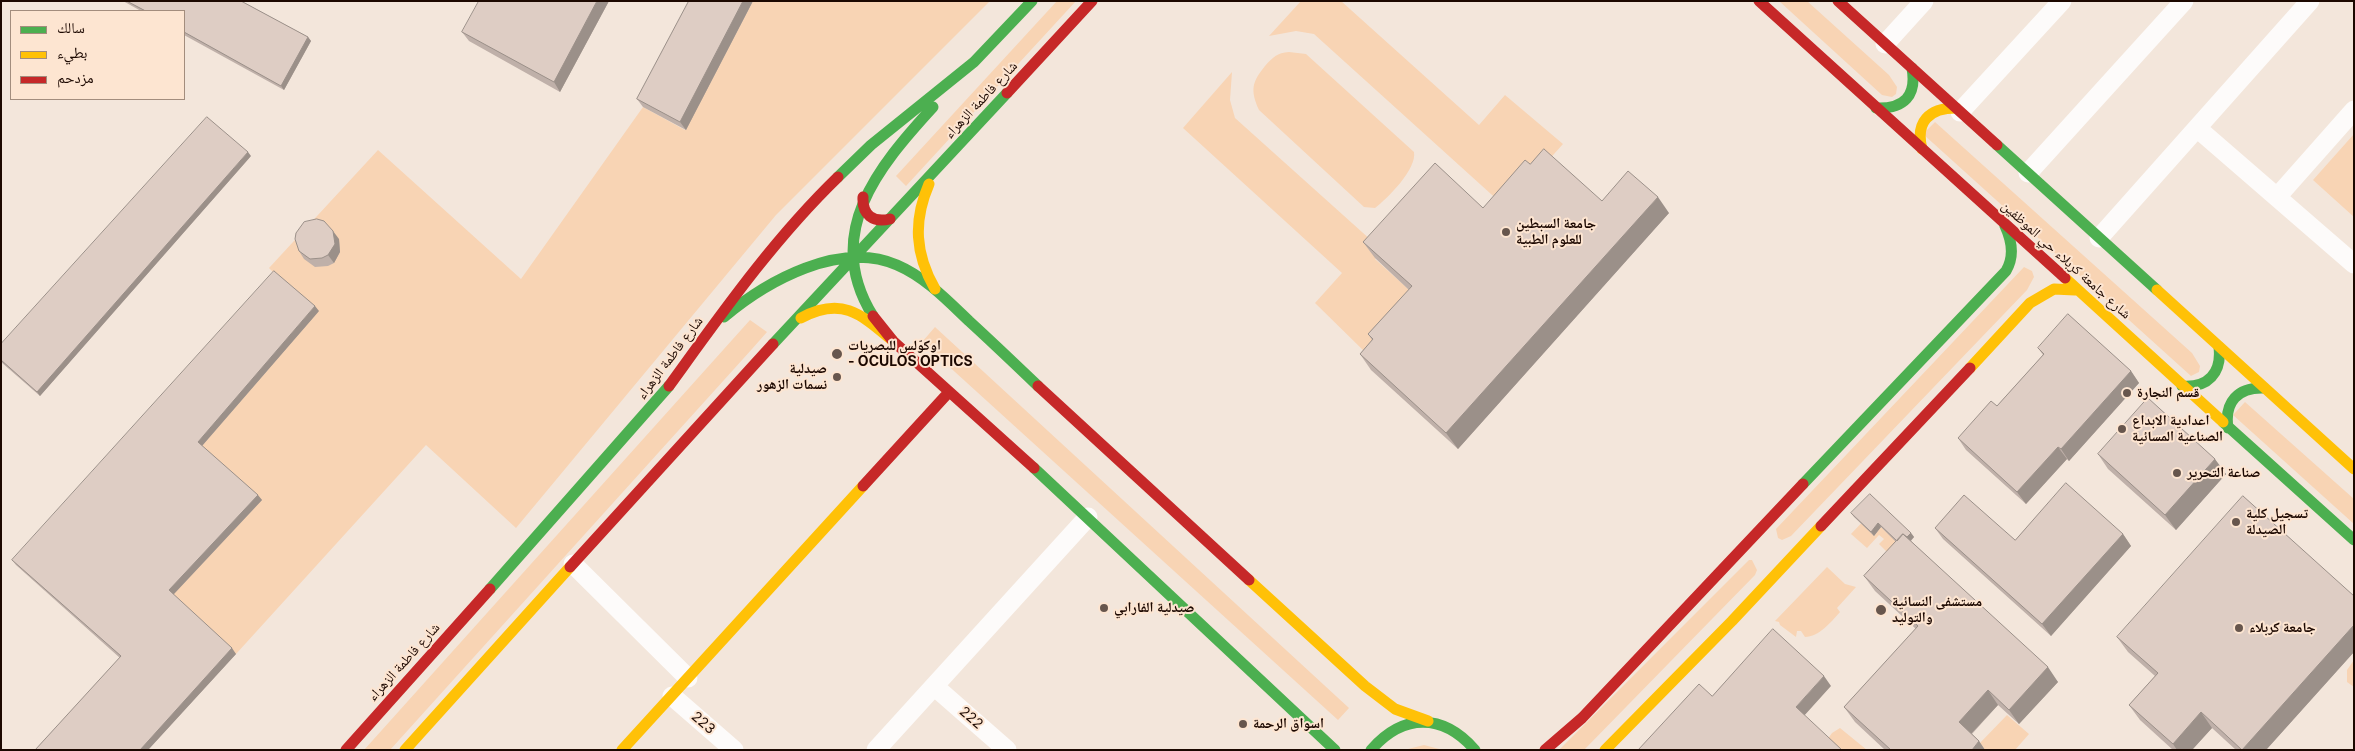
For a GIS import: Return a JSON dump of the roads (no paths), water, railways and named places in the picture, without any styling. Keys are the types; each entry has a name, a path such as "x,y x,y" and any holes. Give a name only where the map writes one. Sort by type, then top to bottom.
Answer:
{"main road":[{"name":"شارع فاطمة الزهراء","path":"346,750 660,398 758,264 821,193 871,145 974,62 1032,1"},
{"name":"شارع فاطمة الزهراء","path":"406,750 853,258 1092,1"},
{"name":"شارع جامعة كربلاء حي الموظفين","path":"1758,1 2075,290 2354,540"},
{"path":"1838,1 2354,469"},
{"path":"893,341 874,320 861,296 853,258 855,224 863,197 896,147 974,62"},
{"path":"1876,108 1885,110 1903,103 1914,87 1912,68"},
{"path":"1922,149 1919,140 1923,122 1937,109 1958,110"},
{"path":"935,289 926,274 920,257 916,230 924,193 945,161"},
{"path":"863,197 863,210 871,219 877,221 890,219"},
{"path":"1545,750 1582,718 1743,553 1766,522 2006,272 2013,254 2011,240 2005,226"},
{"path":"709,333 725,316 764,287 807,268 853,258 884,260 902,267 935,289 1108,451 1365,686 1395,709 1428,721 1443,724 1456,731 1475,750"},
{"path":"861,296 862,282 870,270 882,264 902,267"},
{"path":"1605,750 1765,585 1793,550 2030,303 2054,289 2075,290"},
{"path":"789,328 812,311 837,305 859,315 893,341 1088,517 1335,750"},
{"path":"2182,386 2192,388 2210,382 2220,366 2219,347"},
{"path":"2228,428 2226,418 2231,400 2245,388 2264,388"},
{"path":"622,750 949,392"},
{"path":"1766,522 1767,532 1772,540"},
{"path":"1763,566 1766,575 1765,585"},
{"path":"1371,750 1382,737 1399,726 1428,721"}],"street":[{"path":"1885,44 1924,1"},
{"path":"1958,110 2062,1"},
{"path":"2028,173 2184,1"},
{"path":"2099,238 2310,1"},
{"path":"2277,197 2354,110"},
{"path":"2197,128 2277,197 2351,256"},
{"path":"876,750 1088,517"},
{"path":"573,564 688,678"},
{"name":"222","path":"934,686 1007,750"},
{"name":"223","path":"672,696 734,750"}],"place":[{"name":"جامعة السبطين للعلوم الطبية","path":"1506,232"},
{"name":"اوكوّلس للبصريات - OCULOS OPTICS","path":"837,354"},
{"name":"صيدلية نسمات الزهور","path":"837,377"},
{"name":"قسم النجارة","path":"2127,393"},
{"name":"اعدادية الابداع الصناعية المسائية","path":"2122,429"},
{"name":"صناعة التحرير","path":"2177,473"},
{"name":"تسجيل كلية الصيدلة","path":"2236,522"},
{"name":"صيدلية الفارابي","path":"1104,608"},
{"name":"مستشفى النسائية والتوليد","path":"1881,610"},
{"name":"جامعة كربلاء","path":"2239,628"},
{"name":"اسواق الرحمة","path":"1243,724"}]}
